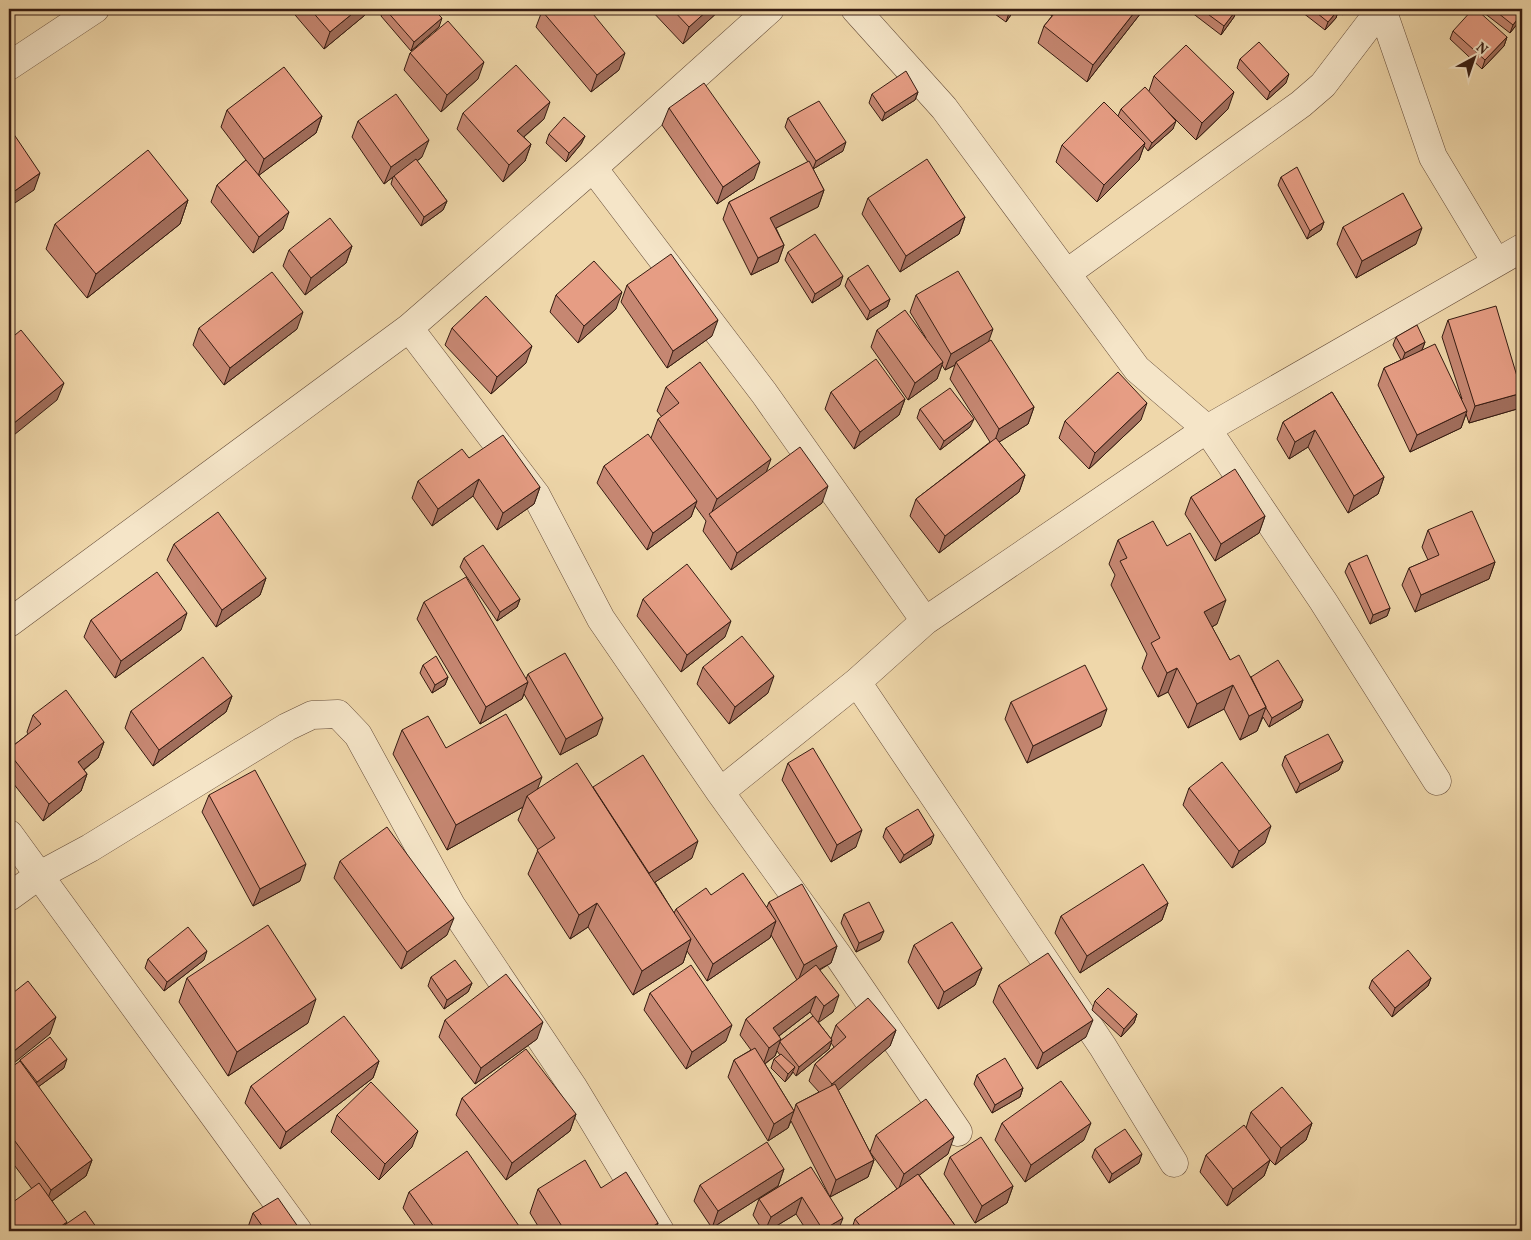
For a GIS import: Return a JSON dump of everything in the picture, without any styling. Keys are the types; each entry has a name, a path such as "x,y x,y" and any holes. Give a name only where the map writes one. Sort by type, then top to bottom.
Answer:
{"street":[{"path":"9,66 94,9"},
{"path":"9,623 409,328 593,168 770,9"},
{"path":"855,9 944,108 1137,369 1207,429 1323,601 1437,781"},
{"path":"1067,273 1301,104 1323,85 1382,9"},
{"path":"1382,9 1434,157 1496,262"},
{"path":"593,168 764,393 925,621"},
{"path":"720,792 857,682 925,621 1207,429 1522,248"},
{"path":"409,328 536,495 601,619 720,792 839,957 958,1132"},
{"path":"857,682 1103,1047 1174,1162"},
{"path":"9,897 38,876 90,848 287,727 312,715 338,714 358,735 451,905 573,1087 660,1231"},
{"path":"9,834 298,1231"}],"building":[{"path":"310,9 358,9 330,32"},
{"path":"385,9 433,9 442,18 414,42"},
{"path":"545,9 589,9 625,53 597,75 542,11"},
{"path":"672,9 709,9 689,27"},
{"path":"1003,9 1012,9 1009,13"},
{"path":"1058,9 1137,9 1093,65 1044,26"},
{"path":"1201,9 1237,9 1224,26"},
{"path":"1312,9 1339,9 1328,22"},
{"path":"1473,9 1476,9 1507,37 1485,60 1453,31"},
{"path":"1493,9 1522,9 1522,13 1513,25"},
{"path":"448,21 484,62 447,95 410,53"},
{"path":"1259,42 1289,74 1270,92 1240,59"},
{"path":"1186,45 1234,92 1202,123 1154,76"},
{"path":"516,65 550,102 517,131 531,144 509,165 463,113"},
{"path":"284,67 322,116 264,159 227,110"},
{"path":"906,71 918,92 885,113 872,94"},
{"path":"704,83 760,162 723,187 669,108"},
{"path":"1145,87 1176,121 1152,143 1121,109"},
{"path":"396,94 429,140 391,167 358,121"},
{"path":"819,101 846,142 816,161 788,118"},
{"path":"1104,102 1145,143 1104,185 1062,145"},
{"path":"564,117 585,136 569,153 549,134"},
{"path":"9,127 40,173 9,195"},
{"path":"148,150 188,200 96,274 55,224"},
{"path":"416,159 447,201 424,217 394,176"},
{"path":"927,159 965,217 906,256 868,198"},
{"path":"246,160 289,212 259,237 217,185"},
{"path":"809,161 824,190 770,218 784,245 758,258 729,202"},
{"path":"1297,167 1324,222 1310,231 1281,177"},
{"path":"1403,193 1422,228 1362,261 1343,227"},
{"path":"330,218 352,246 311,278 289,250"},
{"path":"815,234 843,276 815,294 788,252"},
{"path":"671,254 718,320 673,351 627,285"},
{"path":"594,261 622,292 584,326 556,295"},
{"path":"868,265 890,299 870,311 848,278"},
{"path":"958,271 993,329 951,354 916,295"},
{"path":"272,272 303,312 230,368 199,328"},
{"path":"486,296 532,346 497,377 452,328"},
{"path":"1496,306 1522,393 1475,406 1448,320"},
{"path":"905,310 943,362 915,383 877,330"},
{"path":"1417,325 1425,342 1405,353 1396,337"},
{"path":"21,330 64,383 9,427 9,340"},
{"path":"991,340 1034,407 999,429 956,362"},
{"path":"1435,344 1467,411 1417,435 1384,368"},
{"path":"876,359 905,399 860,432 831,392"},
{"path":"700,362 771,459 717,499 658,419 679,403 666,387"},
{"path":"1118,372 1147,403 1095,453 1065,421"},
{"path":"950,388 974,419 944,441 920,409"},
{"path":"1332,392 1384,477 1354,496 1315,430 1295,442 1283,422"},
{"path":"648,434 697,501 653,533 604,466"},
{"path":"503,435 540,487 503,513 479,479 438,509 418,481 462,449 469,458"},
{"path":"996,438 1025,475 945,536 916,499"},
{"path":"800,447 828,486 737,553 709,514"},
{"path":"1235,469 1265,516 1221,544 1191,497"},
{"path":"1472,511 1495,562 1421,595 1409,568 1439,555 1428,530"},
{"path":"218,512 266,578 222,610 174,544"},
{"path":"1153,521 1167,546 1190,533 1226,600 1204,612 1230,660 1239,655 1266,707 1249,716 1233,685 1197,704 1177,668 1167,673 1151,643 1160,638 1120,561 1127,558 1118,540"},
{"path":"483,545 520,599 500,612 464,558"},
{"path":"1367,555 1390,608 1373,615 1349,563"},
{"path":"687,564 731,621 687,655 643,599"},
{"path":"157,572 187,613 121,661 91,620"},
{"path":"466,577 528,682 486,707 424,602"},
{"path":"742,636 774,676 735,707 703,667"},
{"path":"565,653 603,718 566,739 528,674"},
{"path":"436,656 448,677 435,685 423,665"},
{"path":"203,657 232,696 159,750 131,711"},
{"path":"1278,660 1303,700 1272,718 1251,677"},
{"path":"1085,665 1107,709 1033,746 1011,702"},
{"path":"66,690 104,742 78,762 87,774 49,804 9,753 9,749 41,724 33,715"},
{"path":"506,714 542,777 456,825 402,730 428,716 446,748"},
{"path":"1328,734 1343,761 1300,784 1285,756"},
{"path":"813,748 862,830 837,845 788,763"},
{"path":"643,755 698,841 649,873 593,787"},
{"path":"1222,762 1271,826 1239,851 1189,788"},
{"path":"577,763 691,939 642,971 597,903 579,915 537,850 555,838 527,796"},
{"path":"255,770 306,864 260,889 209,795"},
{"path":"918,809 934,835 904,855 886,828"},
{"path":"387,827 454,918 407,952 340,861"},
{"path":"1143,864 1168,903 1087,956 1061,916"},
{"path":"743,873 776,921 713,964 676,909 706,888 711,895"},
{"path":"802,884 837,946 804,965 769,902"},
{"path":"869,902 884,931 859,943 844,914"},
{"path":"952,922 982,968 944,992 914,945"},
{"path":"268,925 316,999 237,1052 187,978"},
{"path":"188,927 207,951 167,982 148,959"},
{"path":"1408,950 1431,978 1395,1008 1372,980"},
{"path":"1048,953 1093,1020 1043,1053 999,985"},
{"path":"455,960 472,983 447,1000 431,977"},
{"path":"691,965 732,1025 692,1052 650,993"},
{"path":"816,965 839,995 824,1006 816,996 773,1028 781,1039 769,1048 746,1019"},
{"path":"506,974 543,1022 481,1068 445,1020"},
{"path":"28,981 56,1017 9,1055 9,996"},
{"path":"1108,988 1137,1014 1124,1029 1095,1001"},
{"path":"868,998 896,1030 832,1084 815,1064 846,1037 836,1025"},
{"path":"344,1016 379,1061 286,1132 251,1086"},
{"path":"813,1016 832,1040 799,1067 780,1041"},
{"path":"50,1037 67,1059 37,1082 20,1060"},
{"path":"755,1048 794,1111 774,1124 734,1060"},
{"path":"526,1049 576,1114 512,1163 462,1098"},
{"path":"781,1054 795,1067 788,1074 774,1059"},
{"path":"1005,1058 1023,1088 995,1105 977,1075"},
{"path":"20,1061 92,1160 51,1190 9,1133 9,1069"},
{"path":"1061,1081 1091,1123 1031,1165 1002,1123"},
{"path":"371,1082 418,1131 385,1164 337,1115"},
{"path":"835,1084 874,1160 836,1180 796,1104"},
{"path":"1282,1087 1312,1123 1281,1148 1251,1112"},
{"path":"926,1099 954,1137 904,1174 876,1135"},
{"path":"1244,1125 1270,1160 1233,1189 1206,1155"},
{"path":"1125,1129 1142,1154 1112,1174 1095,1149"},
{"path":"981,1137 1013,1186 982,1206 950,1157"},
{"path":"767,1142 784,1169 718,1211 700,1185"},
{"path":"467,1151 519,1226 511,1231 437,1231 409,1192"},
{"path":"585,1160 601,1188 626,1172 658,1223 646,1231 565,1231 538,1189"},
{"path":"811,1167 843,1218 823,1230 802,1197 771,1217 759,1199"},
{"path":"918,1174 959,1231 864,1231 855,1219"},
{"path":"39,1183 67,1222 54,1231 9,1231 9,1205"},
{"path":"278,1198 301,1231 263,1231 265,1230 253,1213"},
{"path":"85,1211 99,1231 56,1231"}]}
